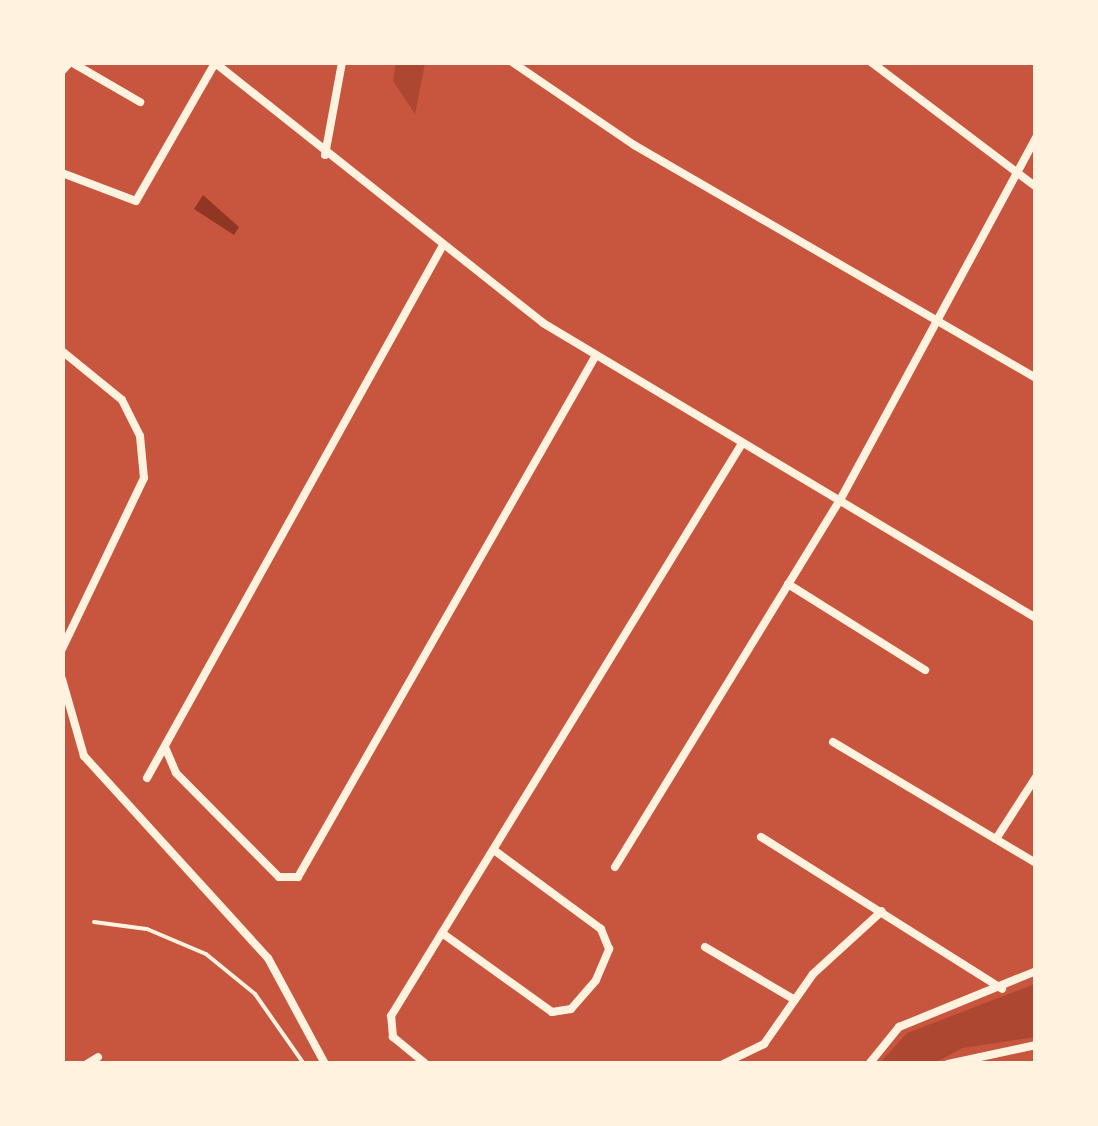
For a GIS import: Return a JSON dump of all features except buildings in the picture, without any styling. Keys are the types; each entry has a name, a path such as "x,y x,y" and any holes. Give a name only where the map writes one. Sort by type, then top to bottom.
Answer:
{"street":[{"path":"62,71 70,62 140,102"},
{"path":"326,155 342,62"},
{"path":"512,62 634,145 1036,378"},
{"path":"871,62 1036,187"},
{"path":"62,173 136,201 214,63 442,247 594,358 1036,618"},
{"path":"615,868 839,502 1036,137"},
{"path":"147,778 442,247"},
{"path":"62,352 122,400 140,436 144,478 62,649"},
{"path":"164,748 176,773 280,877 298,876 594,358"},
{"path":"426,1064 388,1024 741,445"},
{"path":"788,584 925,670"},
{"path":"62,679 84,756 268,958 325,1064"},
{"path":"833,742 1036,863"},
{"path":"996,839 1036,777"},
{"path":"761,837 1002,989"},
{"path":"442,932 552,1012 571,1009 596,980 609,949 601,929 494,850"},
{"path":"723,1064 764,1044 795,1000 882,911"},
{"path":"705,947 795,1000"},
{"path":"869,1064 899,1028 1002,989 1036,971"},
{"path":"948,1064 1036,1044"},
{"path":"88,1064 98,1057"}],"lane":[{"path":"94,922 146,928 206,954 256,994 304,1064"}],"shaded area":[{"path":"396,62 425,63 415,114 393,81"},
{"path":"203,195 239,227 234,235 194,209"},
{"path":"1035,984 1035,1037 963,1048 934,1063 880,1063 907,1033"}]}
